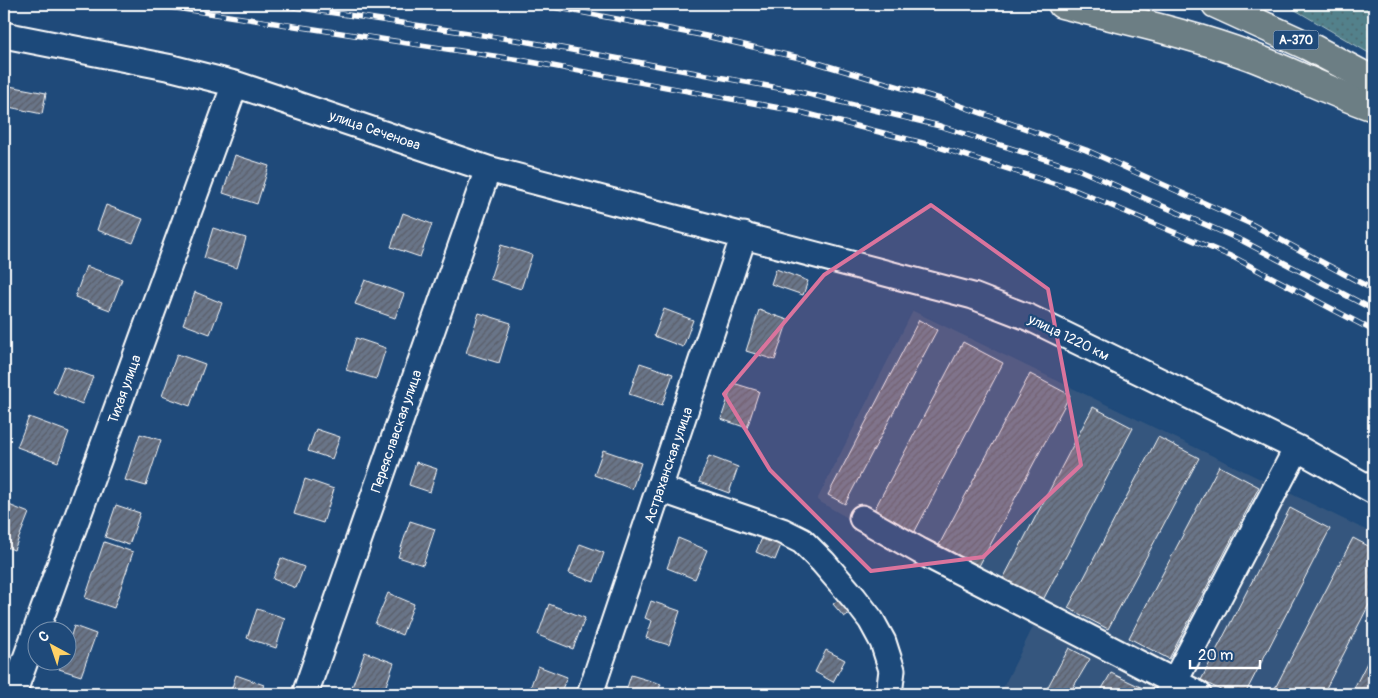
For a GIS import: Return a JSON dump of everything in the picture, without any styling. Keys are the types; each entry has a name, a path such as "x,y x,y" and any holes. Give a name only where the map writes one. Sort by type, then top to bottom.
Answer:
{"main road":[{"path":"1062,4 1178,34 1250,56 1352,100 1374,107"},
{"name":"А-370","path":"1216,4 1308,46 1374,81"}],"street":[{"name":"улица Сеченова","path":"4,35 172,68 235,84 488,169 744,234"},
{"name":"Тихая улица","path":"13,694 235,84"},
{"name":"Переяславская улица","path":"305,694 488,169"},
{"name":"улица 1220 км","path":"744,234 973,296 1030,318 1297,448 1374,491"},
{"name":"Астраханская улица","path":"590,694 744,234"},
{"path":"1171,689 1297,448"},
{"path":"660,489 782,531 802,541 854,598 883,642 892,670 889,694"},
{"path":"862,518 1171,689 1198,694"}],"highlighted area":[{"path":"931,205 1048,289 1081,465 983,557 871,571 770,470 724,394 824,275"}],"shaded area":[{"path":"913,311 1374,534 1374,694 1000,694 1033,627 817,500"}],"green space":[{"path":"1285,4 1374,4 1374,56"}],"building":[{"path":"4,85 46,93 42,114 4,106"},
{"path":"235,155 269,166 257,204 223,193"},
{"path":"106,205 143,219 133,243 97,230"},
{"path":"403,213 432,224 420,257 391,247"},
{"path":"213,228 246,238 237,268 204,258"},
{"path":"501,245 532,255 521,289 490,279"},
{"path":"86,266 122,279 110,310 75,297"},
{"path":"776,269 808,281 803,295 771,284"},
{"path":"365,280 404,294 395,318 355,304"},
{"path":"195,292 222,303 210,334 183,324"},
{"path":"664,309 693,320 683,347 654,336"},
{"path":"759,310 788,320 775,360 746,351"},
{"path":"479,313 511,323 499,363 466,353"},
{"path":"919,320 937,330 845,504 828,495"},
{"path":"356,338 386,348 376,379 346,370"},
{"path":"963,342 1003,363 913,535 872,514"},
{"path":"177,354 205,364 190,406 162,396"},
{"path":"640,363 673,374 662,405 629,394"},
{"path":"64,366 93,377 82,404 53,392"},
{"path":"1030,374 1070,395 979,566 939,545"},
{"path":"733,383 759,391 747,428 721,419"},
{"path":"1093,407 1133,428 1043,600 1003,579"},
{"path":"29,417 69,432 58,462 17,447"},
{"path":"316,429 340,437 332,459 308,451"},
{"path":"140,434 161,440 146,486 125,480"},
{"path":"1158,437 1199,458 1108,629 1068,608"},
{"path":"603,450 641,463 632,489 594,475"},
{"path":"709,456 738,467 729,493 699,482"},
{"path":"416,462 437,469 430,492 409,485"},
{"path":"1219,466 1259,487 1169,659 1129,638"},
{"path":"305,479 334,489 323,523 294,514"},
{"path":"4,503 29,513 14,550 4,546"},
{"path":"116,505 140,513 129,545 105,537"},
{"path":"1290,508 1330,529 1245,694 1228,694 1201,680"},
{"path":"410,521 435,529 423,565 398,557"},
{"path":"678,538 707,550 695,579 667,568"},
{"path":"762,538 781,545 775,560 756,552"},
{"path":"1353,538 1374,549 1374,595 1323,694 1272,694"},
{"path":"104,542 133,552 114,608 85,598"},
{"path":"580,544 604,553 594,582 569,573"},
{"path":"281,558 304,567 296,588 273,579"},
{"path":"388,593 414,604 402,635 375,624"},
{"path":"840,599 851,612 844,617 833,604"},
{"path":"651,601 680,611 669,645 646,638 652,621 645,618"},
{"path":"549,604 585,618 573,649 538,635"},
{"path":"257,609 285,618 276,648 247,638"},
{"path":"78,627 96,634 81,676 62,670 78,670"},
{"path":"1069,648 1090,659 1069,694 1044,694"},
{"path":"1374,649 1374,694 1351,694"},
{"path":"826,650 845,660 833,682 815,672"},
{"path":"365,652 394,663 383,694 371,694 352,687"},
{"path":"538,666 567,677 560,694 528,694"},
{"path":"1111,673 1149,691 1148,694 1099,694"},
{"path":"236,675 264,685 260,694 230,694"},
{"path":"631,675 661,684 657,694 625,694"}],"railway":[{"path":"149,4 520,60 796,111 935,146 1072,189 1235,258 1374,331"},
{"path":"274,4 523,41 800,92 940,126 1080,170 1243,241 1374,310"},
{"path":"538,4 706,36 804,59 947,101 1086,150 1251,224 1374,290"}]}
